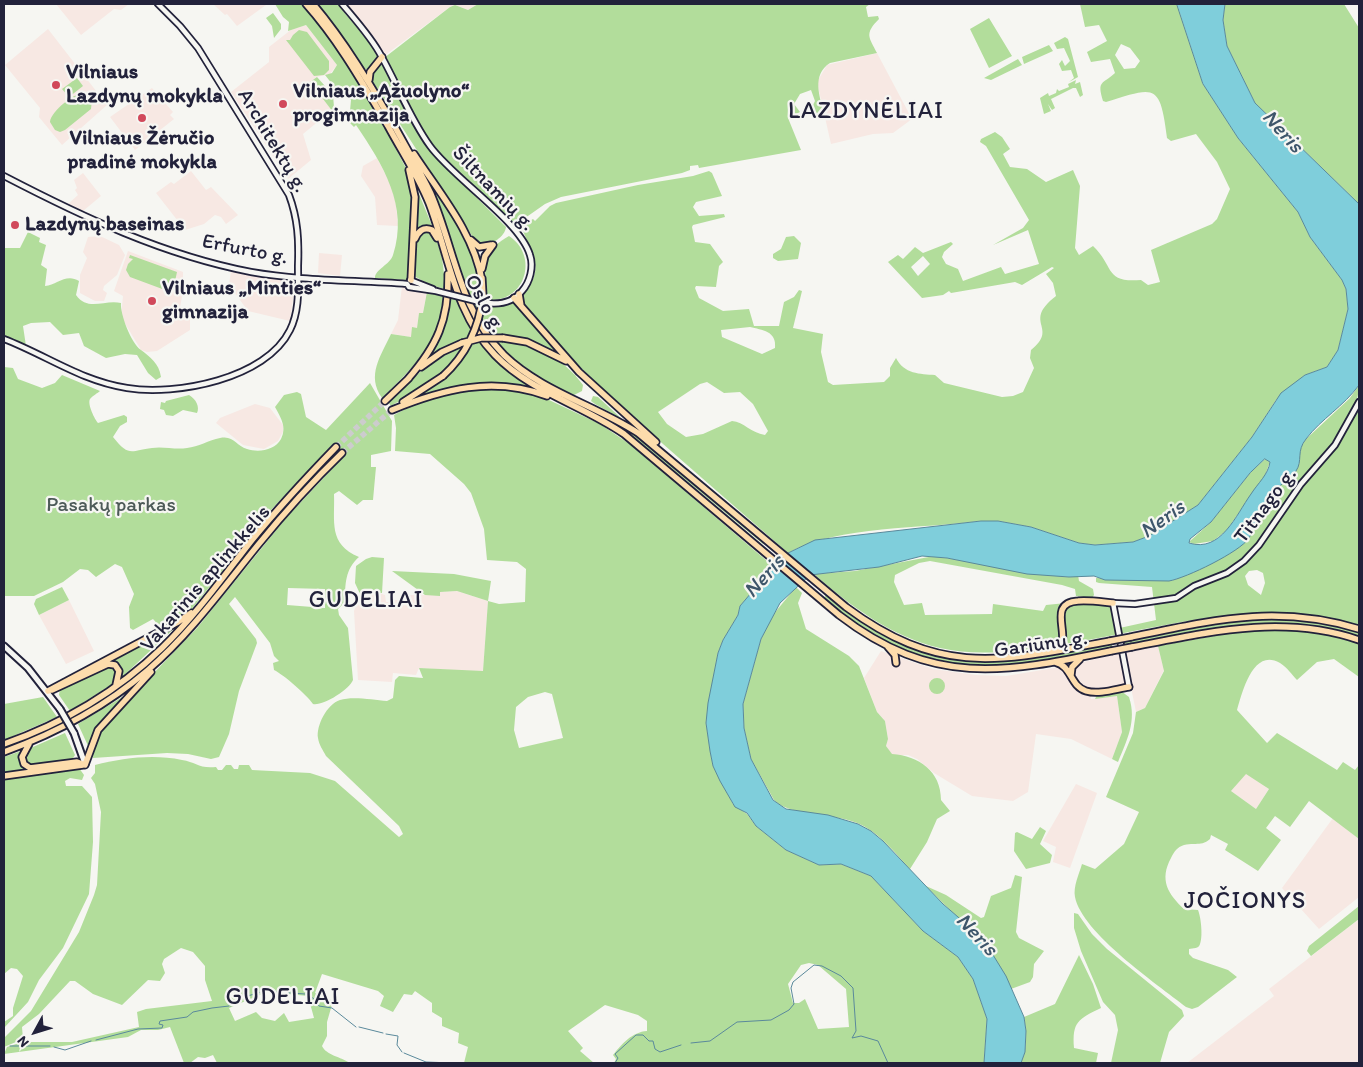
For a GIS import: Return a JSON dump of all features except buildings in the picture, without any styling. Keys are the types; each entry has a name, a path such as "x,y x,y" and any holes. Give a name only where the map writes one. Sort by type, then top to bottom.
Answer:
{"highway":[{"name":"Oslo g.","path":"306,4 348,60 400,147 426,198 447,266 468,318 495,355 520,376 570,405 610,424 624,434 761,548"},
{"name":"Oslo g.","path":"313,4 339,36 361,70 432,196 467,301 480,325 495,345 514,364 540,381 610,416 638,433 767,540"},
{"path":"369,83 370,72 382,57"},
{"path":"361,70 370,72"},
{"path":"389,117 467,234 479,247 493,244 483,260 480,315 472,338 462,356 443,376 392,410 447,390 489,385 521,388 570,405"},
{"path":"400,147 414,186 414,241 411,283"},
{"path":"414,241 420,231 429,228 434,231 443,251"},
{"path":"467,234 476,255 482,281"},
{"path":"407,380 423,361 439,335 446,310 447,266"},
{"path":"516,296 522,308 579,372 618,410 739,516"},
{"path":"385,401 435,356 462,343 481,338 503,338 527,342 556,354 579,372"},
{"name":"Vakarinis aplinkkelis","path":"4,744 52,725 116,686 160,650 201,606 272,516 336,447"},
{"name":"Vakarinis aplinkkelis","path":"4,752 30,743 94,710 124,689 163,656 206,610 288,509 342,453"},
{"name":"Gariūnų g.","path":"767,540 827,592 873,626 905,643 931,652 985,660 1023,657 1221,619 1261,615 1316,618 1359,629"},
{"name":"Gariūnų g.","path":"761,548 854,626 887,645 913,656 947,666 985,670 1013,669 1234,628 1262,626 1308,628 1359,640"},
{"path":"1051,652 1062,646 1061,614 1069,604 1078,601 1113,603"},
{"path":"48,691 178,622 201,606"},
{"path":"1063,632 1068,644 1080,646"},
{"path":"887,645 895,656 896,663 902,656 913,656"},
{"path":"85,764 98,730 163,656"},
{"path":"1071,675 1074,663 1086,656"},
{"path":"1054,662 1064,666 1076,685 1086,691 1095,692 1129,687"},
{"path":"48,691 108,664 115,665 119,671 116,686"},
{"path":"30,743 24,750 22,757 28,767 33,768 77,762 85,764"},
{"path":"4,776 85,764"}],"main road":[{"path":"4,646 24,663 48,691 74,733 85,764"}],"street":[{"name":"Architektų g.","path":"4,339 80,376 104,384 128,389 157,390 200,385 245,369 271,354 281,344 294,320 298,276 298,230 286,189 231,104 198,48 158,4"},
{"name":"Šiltnamių g.","path":"342,4 382,57 429,145 448,167 508,224 528,251 532,261 529,278 516,296"},
{"name":"Erfurto g.","path":"4,176 109,227 148,243 241,269 298,276 411,283 480,302 498,303 516,296"},
{"name":"Titnago g.","path":"1113,603 1135,604 1176,598 1194,586 1220,576 1239,565 1259,545 1301,484 1335,445 1359,402"},
{"path":"1113,603 1129,687"}],"shaded area":[{"path":"56,4 129,4 121,10 114,9 81,35"},
{"path":"213,4 266,5 237,26 227,14 225,15"},
{"path":"345,4 478,4 468,10 455,5 450,7 384,56"},
{"name":"Vilniaus „Ąžuolyno“ progimnazija","path":"306,25 337,65 330,74 317,77 310,82 332,110 303,134 311,160 288,179 231,92 269,62 269,47 292,29"},
{"name":"Vilniaus Lazdynų mokykla","path":"48,29 107,105 62,145 39,117 40,108 5,65"},
{"path":"877,53 912,119 893,133 873,134 831,144 817,82 827,65"},
{"name":"Vilniaus Žėručio pradinė mokykla","path":"152,88 173,112 170,115 174,119 135,150 110,117"},
{"path":"377,158 391,185 396,203 398,226 377,225 375,197 361,176 363,166"},
{"path":"191,171 206,190 211,187 238,215 226,224 221,217 215,215 204,224 185,230 156,193 171,182 174,184"},
{"path":"83,173 101,196 83,211 68,204 78,195 75,190 77,188 74,180"},
{"path":"100,236 119,245 125,255 117,275 104,286 103,290 107,293 104,301 95,301 80,293 80,275 87,258 83,252 88,237"},
{"name":"Vilniaus „Minties“ gimnazija","path":"128,251 183,272 183,291 179,313 190,317 190,330 157,351 147,352 141,350 121,317 123,296 114,291"},
{"path":"319,253 342,255 340,276 318,273"},
{"path":"231,271 293,282 294,292 290,321 248,311 229,285"},
{"path":"402,286 427,292 423,313 419,313 417,328 411,337 391,334 398,320"},
{"path":"255,404 270,408 283,425 283,432 278,441 264,449 243,445 216,423 220,418"},
{"path":"457,591 488,601 483,672 419,668 416,675 393,673 392,682 358,680 354,611 358,598 368,593 379,593 385,595 386,602 395,602 395,600 403,600 406,595 440,595 440,592"},
{"path":"69,600 94,651 66,664 39,615"},
{"path":"1158,646 1164,670 1145,708 1136,712 1124,653"},
{"path":"881,651 933,669 976,675 1006,676 1060,667 1078,690 1090,695 1091,699 1117,696 1122,732 1112,759 1071,739 1036,734 1028,792 1013,801 972,796 934,773 917,759 908,755 892,755 886,746 888,739 885,721 877,712 864,678"},
{"path":"1121,653 1126,680 1122,685 1093,690 1078,684 1073,673 1075,664"},
{"path":"1246,773 1269,789 1256,809 1231,791"},
{"path":"1076,784 1097,793 1070,868 1053,862 1056,847 1043,841"},
{"path":"1333,818 1359,839 1359,897 1319,929 1282,888"},
{"path":"1359,919 1359,1063 1187,1063 1274,996 1269,989"}],"green space":[{"path":"275,4 303,4 319,23 361,85 409,174 413,187 408,278 406,280 375,278 377,272 389,262 393,255 398,220 395,203 391,187 375,155 356,125 354,127 349,122 351,100 340,94 325,75 332,73 337,65 306,25 288,31 289,22 283,17"},
{"path":"316,4 338,4 378,56 369,69 365,69"},
{"path":"478,4 870,4 866,7 868,17 878,16 879,19 871,28 869,36 877,53 830,63 824,68 820,74 818,87 824,114 815,116 813,105 815,101 811,90 800,94 794,104 800,112 788,118 801,150 699,168 698,165 690,166 690,170 682,173 561,197 545,204 518,223 517,221 515,225 488,198 450,167 432,146 418,124 384,58 450,7 455,5 468,10"},
{"path":"1080,4 1177,4 1203,84 1238,138 1298,212 1310,237 1342,280 1346,289 1348,309 1338,350 1327,367 1305,375 1276,400 1252,437 1198,505 1149,536 1133,542 1095,545 1079,543 1031,527 998,521 981,521 856,533 832,537 788,553 616,403 553,340 523,304 521,297 534,277 536,269 533,253 521,226 533,219 535,221 550,206 556,203 638,185 693,176 709,171 712,173 722,196 696,202 693,207 699,216 724,214 725,217 693,225 692,227 695,242 710,244 723,262 719,266 716,287 696,286 699,298 723,311 749,309 754,326 779,326 784,302 794,297 799,290 802,291 793,328 823,334 821,352 828,382 833,385 884,382 890,376 890,368 896,358 908,370 935,375 944,383 1002,397 1013,396 1023,392 1034,368 1030,358 1031,350 1042,336 1041,313 1046,305 1056,296 1053,283 1046,274 1054,268 1052,267 1022,285 1015,282 951,293 949,291 943,295 922,298 888,262 898,255 903,259 915,247 923,253 951,242 953,244 944,252 942,257 946,264 958,269 963,281 1001,267 1005,274 1039,264 1028,230 993,245 1023,228 1029,220 986,146 980,142 981,139 995,132 1002,137 1010,149 1003,154 1010,167 1027,169 1046,182 1073,170 1080,186 1075,248 1079,255 1093,246 1115,276 1121,279 1141,280 1148,285 1160,282 1151,250 1212,224 1217,219 1230,189 1217,162 1196,134 1171,141 1167,138 1158,98 1152,93 1135,93 1106,102 1103,101 1101,86 1115,73 1110,59 1091,62 1087,52 1107,41 1099,25 1085,27","holes":["1121,44 1130,48 1140,61 1135,68 1124,69 1115,55","923,256 930,264 918,276 911,267","750,327 764,330 774,338 775,348 762,354 722,337 721,330","707,382 724,393 740,392 753,404 768,431 765,435 760,434 740,423 732,421 703,434 686,437 667,424 658,412 700,384"]},
{"path":"1225,4 1344,4 1359,28 1359,204 1255,103 1227,46 1223,20"},
{"path":"273,13 281,24 281,29 274,38 272,26 266,18"},
{"path":"989,18 1012,56 989,68 970,29"},
{"path":"299,30 307,32 329,61 329,70 324,75 314,76 286,40 290,40"},
{"path":"1065,37 1068,39 1078,77 1069,82 1074,78 1071,70 1062,71 1059,64 1062,60 1065,66 1070,61 1064,48 1057,49 1054,43"},
{"path":"1049,45 1053,51 1024,64 1022,57"},
{"path":"1018,59 1022,65 991,80 984,78"},
{"path":"382,62 410,116 440,161 506,227 503,234 497,240 482,246 476,242 371,79 371,74"},
{"path":"317,77 333,95 334,107 342,111 345,118 342,119 333,112 310,82"},
{"path":"77,78 83,86 69,97 62,89"},
{"path":"1076,80 1075,84 1080,82 1083,95 1080,97 1076,88 1073,88 1051,99 1055,108 1052,110 1048,104 1051,111 1044,114 1040,98 1048,93 1049,96 1056,93 1057,89 1059,91 1069,87 1068,84"},
{"path":"86,92 92,99 91,109 65,130 60,132 55,130 50,122 54,113 76,95"},
{"path":"424,173 442,197 459,225 472,255 480,285 486,283 486,261 496,245 509,236 518,244 526,263 525,274 515,291 506,297 494,300 467,295"},
{"path":"417,189 433,228 416,233"},
{"path":"427,229 436,241 439,249 443,265 445,289 430,285 414,276 416,241 420,232"},
{"path":"28,232 40,238 39,242 46,245 41,265 47,269 45,286 70,278 79,281 76,295 86,303 121,303 122,314 130,335 137,346 156,364 161,377 156,380 148,373 137,355 125,354 106,358 84,346 79,333 63,335 50,322 31,323 23,326 26,346 4,336 4,248 20,248"},
{"path":"794,236 801,243 798,259 778,261 773,258 773,254 781,249 786,237"},
{"path":"130,255 177,272 174,286 165,290 130,277 126,270 128,264 133,259 129,258"},
{"path":"427,292 444,296 442,312 437,327 424,353 382,398 377,390 375,381 375,373 380,358 391,334 411,337 412,327 417,328 419,313 423,313"},
{"path":"450,297 456,299 470,326 488,350 509,370 533,388 503,383 473,384 443,389 414,398 432,387 447,374 461,360 473,343 469,338 427,360 442,331"},
{"path":"514,301 559,353 532,341 490,335 470,303 498,307"},
{"path":"498,341 523,344 546,353 566,366 575,375 583,385 582,391 574,395 552,385 523,367 505,352 497,343"},
{"path":"466,344 459,355 433,380 391,406 388,402 424,369 454,349"},
{"name":"Pasakų parkas","path":"4,367 13,368 18,379 42,388 55,383 62,375 100,391 89,401 93,415 98,423 124,415 127,417 127,422 120,426 113,437 123,448 130,451 156,448 187,448 225,437 232,439 247,449 266,450 275,446 283,435 282,423 275,407 284,395 297,392 301,394 306,417 326,430 370,383 392,421 391,451 371,455 371,467 376,467 373,500 363,500 357,505 339,491 334,494 334,523 338,539 349,552 359,557 348,572 345,602 338,609 339,615 348,628 353,680 351,684 335,696 323,702 313,704 295,685 274,670 273,663 279,661 274,656 270,643 235,597 229,604 256,639 257,643 239,691 229,734 219,757 211,759 188,754 167,753 93,758 94,744 102,727 197,628 286,518 344,456 333,444 271,510 187,615 162,629 153,619 133,630 130,628 129,607 134,594 122,567 115,564 96,577 88,570 80,569 63,582 34,596 4,596","holes":["288,588 325,589 325,608 287,605"]},
{"path":"1359,385 1356,403 1352,412 1327,452 1331,454 1340,442 1359,407 1359,626 1321,617 1283,613 1246,614 1170,624 1095,639 1027,649 984,653 955,651 922,643 872,619 842,598 814,574 855,571 934,556 1069,577 1078,575 1079,581 1093,589 1094,595 1092,598 1076,596 1075,589 1062,585 930,561 919,563 895,575 894,582 904,605 922,603 925,615 992,614 993,604 1043,611 1046,605 1076,602 1110,605 1115,629 1156,620 1152,587 1099,583 1096,582 1096,578 1174,580 1248,538 1272,492 1305,440 1350,398","holes":["1257,570 1263,573 1265,583 1261,595 1248,585 1245,576 1249,571"]},
{"path":"488,388 531,393 600,424 631,445 774,567 740,606 738,615 723,640 718,653 706,723 713,766 733,804 747,814 756,826 786,850 819,865 841,864 871,876 923,931 958,957 973,979 987,1019 984,1063 614,1063 616,1059 613,1055 624,1043 632,1036 647,1031 647,1021 638,1015 605,1005 568,1031 583,1048 580,1051 594,1063 464,1063 468,1047 458,1043 459,1033 442,1026 442,1018 432,1012 432,1003 415,991 412,995 404,994 393,1012 380,1006 384,996 378,991 322,974 315,993 333,1001 327,1022 327,1036 322,1046 330,1054 350,1063 217,1063 213,1055 205,1058 198,1057 190,1063 184,1063 170,1027 158,1030 141,1030 128,1037 4,1054 7,1047 22,1042 72,1042 139,1027 137,1012 146,1009 212,1001 205,980 205,966 193,952 181,948 164,959 162,964 165,973 160,981 148,980 122,1005 93,994 75,981 70,981 39,1014 22,1027 23,1039 4,1047 4,1038 31,1011 79,932 94,895 97,885 101,812 95,784 91,778 95,773 95,765 116,760 160,757 187,761 205,767 216,767 218,770 222,770 226,765 231,765 234,769 238,769 239,765 249,765 252,770 310,773 335,781 399,837 403,834 399,826 326,756 319,743 318,733 323,716 335,702 351,698 387,701 393,698 395,680 399,676 423,678 419,668 483,671 488,601 499,604 525,602 526,569 517,562 487,560 484,529 471,493 464,484 430,454 395,451 396,428 394,415 428,400","holes":["545,692 552,694 563,738 519,748 514,730 516,707 528,697","809,963 818,965 846,989 849,1027 818,1029 805,999 799,1003 793,1003 788,984 801,965","267,992 308,996 314,1018 289,1022 284,1013 275,1021 262,1018 256,1012 235,1021 229,1008"]},
{"path":"189,395 197,403 197,413 183,410 173,416 166,415 164,410 160,409 161,402 165,403 166,401"},
{"path":"593,396 598,397 622,419 591,401"},
{"path":"603,417 633,432 764,542 763,544 629,433"},
{"path":"1265,459 1270,461 1265,476 1226,531 1213,541 1194,544 1189,542 1211,522 1250,473"},
{"path":"372,557 384,558 382,593 368,593 361,596 355,583 356,566"},
{"path":"392,571 454,574 491,581 488,601 457,591 440,592 440,596 425,595"},
{"path":"62,587 69,600 39,615 34,604 36,599"},
{"path":"796,587 802,593 798,603 806,629 849,656 859,666 877,712 885,721 888,739 886,746 892,754 911,758 927,767 933,773 940,790 941,800 950,811 937,819 927,842 910,869 886,843 857,823 836,817 801,812 781,805 774,800 751,759 744,728 743,704 761,639 772,616"},
{"path":"826,595 863,623 897,642 930,654 962,660 995,661 1030,658 1112,644 1112,648 1030,663 994,666 960,665 928,658 895,646 860,626 824,598"},
{"path":"1263,618 1324,624 1359,633 1359,637 1330,629 1271,624 1213,629 1124,645 1123,642 1232,621"},
{"path":"179,624 121,678 121,671 107,662"},
{"path":"1254,629 1305,630 1359,643 1359,677 1334,659 1317,662 1297,680 1283,665 1271,660 1263,661 1250,674 1237,710 1267,743 1277,733 1337,770 1343,762 1355,770 1359,765 1359,839 1309,801 1290,827 1275,816 1266,828 1281,840 1258,871 1225,850 1228,844 1211,835 1210,839 1204,843 1184,845 1176,850 1167,866 1167,886 1174,898 1184,909 1198,910 1201,922 1200,944 1197,948 1189,949 1189,954 1193,958 1228,970 1237,977 1198,1007 1192,1009 1186,1007 1140,972 1106,942 1091,926 1081,911 1075,897 1075,889 1082,864 1095,869 1124,844 1139,812 1106,797 1133,733 1136,712 1145,708 1164,671 1158,646","holes":["1246,774 1269,789 1256,809 1231,791"]},
{"path":"105,666 113,667 117,670 114,683 70,711 59,695 60,689"},
{"path":"937,678 945,686 937,694 929,686"},
{"path":"1121,691 1129,697 1132,714 1130,730 1118,762 1112,759 1122,732 1117,696 1095,699 1097,695"},
{"path":"124,696 96,728 89,748 78,724"},
{"path":"43,697 57,717 4,740 4,704"},
{"path":"65,733 75,755 71,761 32,766 24,760 26,750"},
{"path":"21,751 20,756 32,770 4,774 4,757"},
{"path":"79,768 84,775 82,780 70,778 65,781 66,786 82,786 92,797 93,842 89,894 63,948 39,980 28,1002 4,1028 4,1022 13,1016 13,1008 23,976 17,969 11,968 4,974 4,778"},
{"path":"1040,827 1046,831 1040,844 1052,855 1050,863 1026,869 1014,851 1015,833 1017,832 1032,839"},
{"path":"1015,875 1022,877 1016,932 1019,938 1044,951 1034,964 1033,977 1030,982 1011,989 994,958 984,945 926,886 946,895 981,918 984,917 991,896 1011,888"},
{"path":"1359,906 1359,919 1311,956 1307,951 1309,946"},
{"path":"1074,913 1078,914 1092,934 1107,949 1182,1010 1184,1016 1169,1032 1160,1063 1111,1063 1118,1030 1115,1015 1103,1002 1081,951 1074,928"},
{"path":"1079,955 1093,984 1101,1008 1078,1022 1074,1032 1074,1048 1098,1053 1096,1063 1021,1063 1026,1040 1024,1017 1055,1004"}],"water":[{"name":"Neris","path":"1177,4 1225,4 1223,20 1227,46 1255,103 1359,204 1359,385 1353,393 1318,425 1303,443 1296,471 1291,478 1270,495 1249,538 1244,544 1212,564 1169,581 1105,580 1094,576 1069,577 1027,574 947,558 922,556 879,567 810,575 780,603 761,639 743,704 744,728 751,759 773,800 786,809 828,815 858,824 871,831 883,841 943,904 973,930 990,950 1006,976 1024,1017 1026,1031 1025,1052 1021,1063 984,1063 987,1019 973,979 958,957 923,931 871,876 841,864 819,865 786,850 756,826 747,813 735,807 713,766 706,723 718,653 723,640 738,615 740,606 780,559 815,540 981,521 998,521 1031,527 1079,543 1095,545 1133,542 1149,536 1198,505 1252,437 1281,393 1305,375 1327,367 1338,350 1348,309 1346,289 1342,280 1310,237 1298,212 1238,138 1203,84","holes":["1265,459 1270,462 1265,475 1226,530 1210,543 1200,545 1189,543 1190,539 1211,522 1250,473"]}],"waterway":[{"path":"691,1043 710,1041 737,1022 771,1020 789,1010 794,1004 791,988 793,982 814,965 822,966 841,976 853,988 856,1031 852,1038 861,1036 878,1041 888,1063"},
{"path":"265,991 305,994 313,998 319,1006 332,1008 356,1027"},
{"path":"231,1006 241,998 261,992"},
{"path":"96,1040 138,1029 162,1028 163,1025 159,1024 160,1021 187,1017 193,1012 229,1006"},
{"path":"359,1027 383,1033"},
{"path":"386,1034 398,1036 397,1045 402,1052"},
{"path":"615,1063 618,1058 615,1054 636,1035 643,1035 649,1041 653,1041 655,1049 660,1052 681,1045"},
{"path":"54,1047 65,1050 91,1041"},
{"path":"10,1046 50,1046"},
{"path":"404,1053 426,1062 452,1063"}],"tunnel":[{"path":"336,447 385,401"},
{"path":"342,453 392,410"}],"place":[{"name":"Vilniaus Lazdynų mokykla","path":"56,85"},
{"name":"Vilniaus „Ąžuolyno“ progimnazija","path":"283,104"},
{"name":"Vilniaus Žėručio pradinė mokykla","path":"142,118"},
{"name":"Lazdynų baseinas","path":"15,225"},
{"name":"Vilniaus „Minties“ gimnazija","path":"152,301"}],"district":[{"name":"LAZDYNĖLIAI","path":"866,112"},
{"name":"GUDELIAI","path":"366,601"},
{"name":"JOČIONYS","path":"1245,902"},
{"name":"GUDELIAI","path":"283,998"}]}
